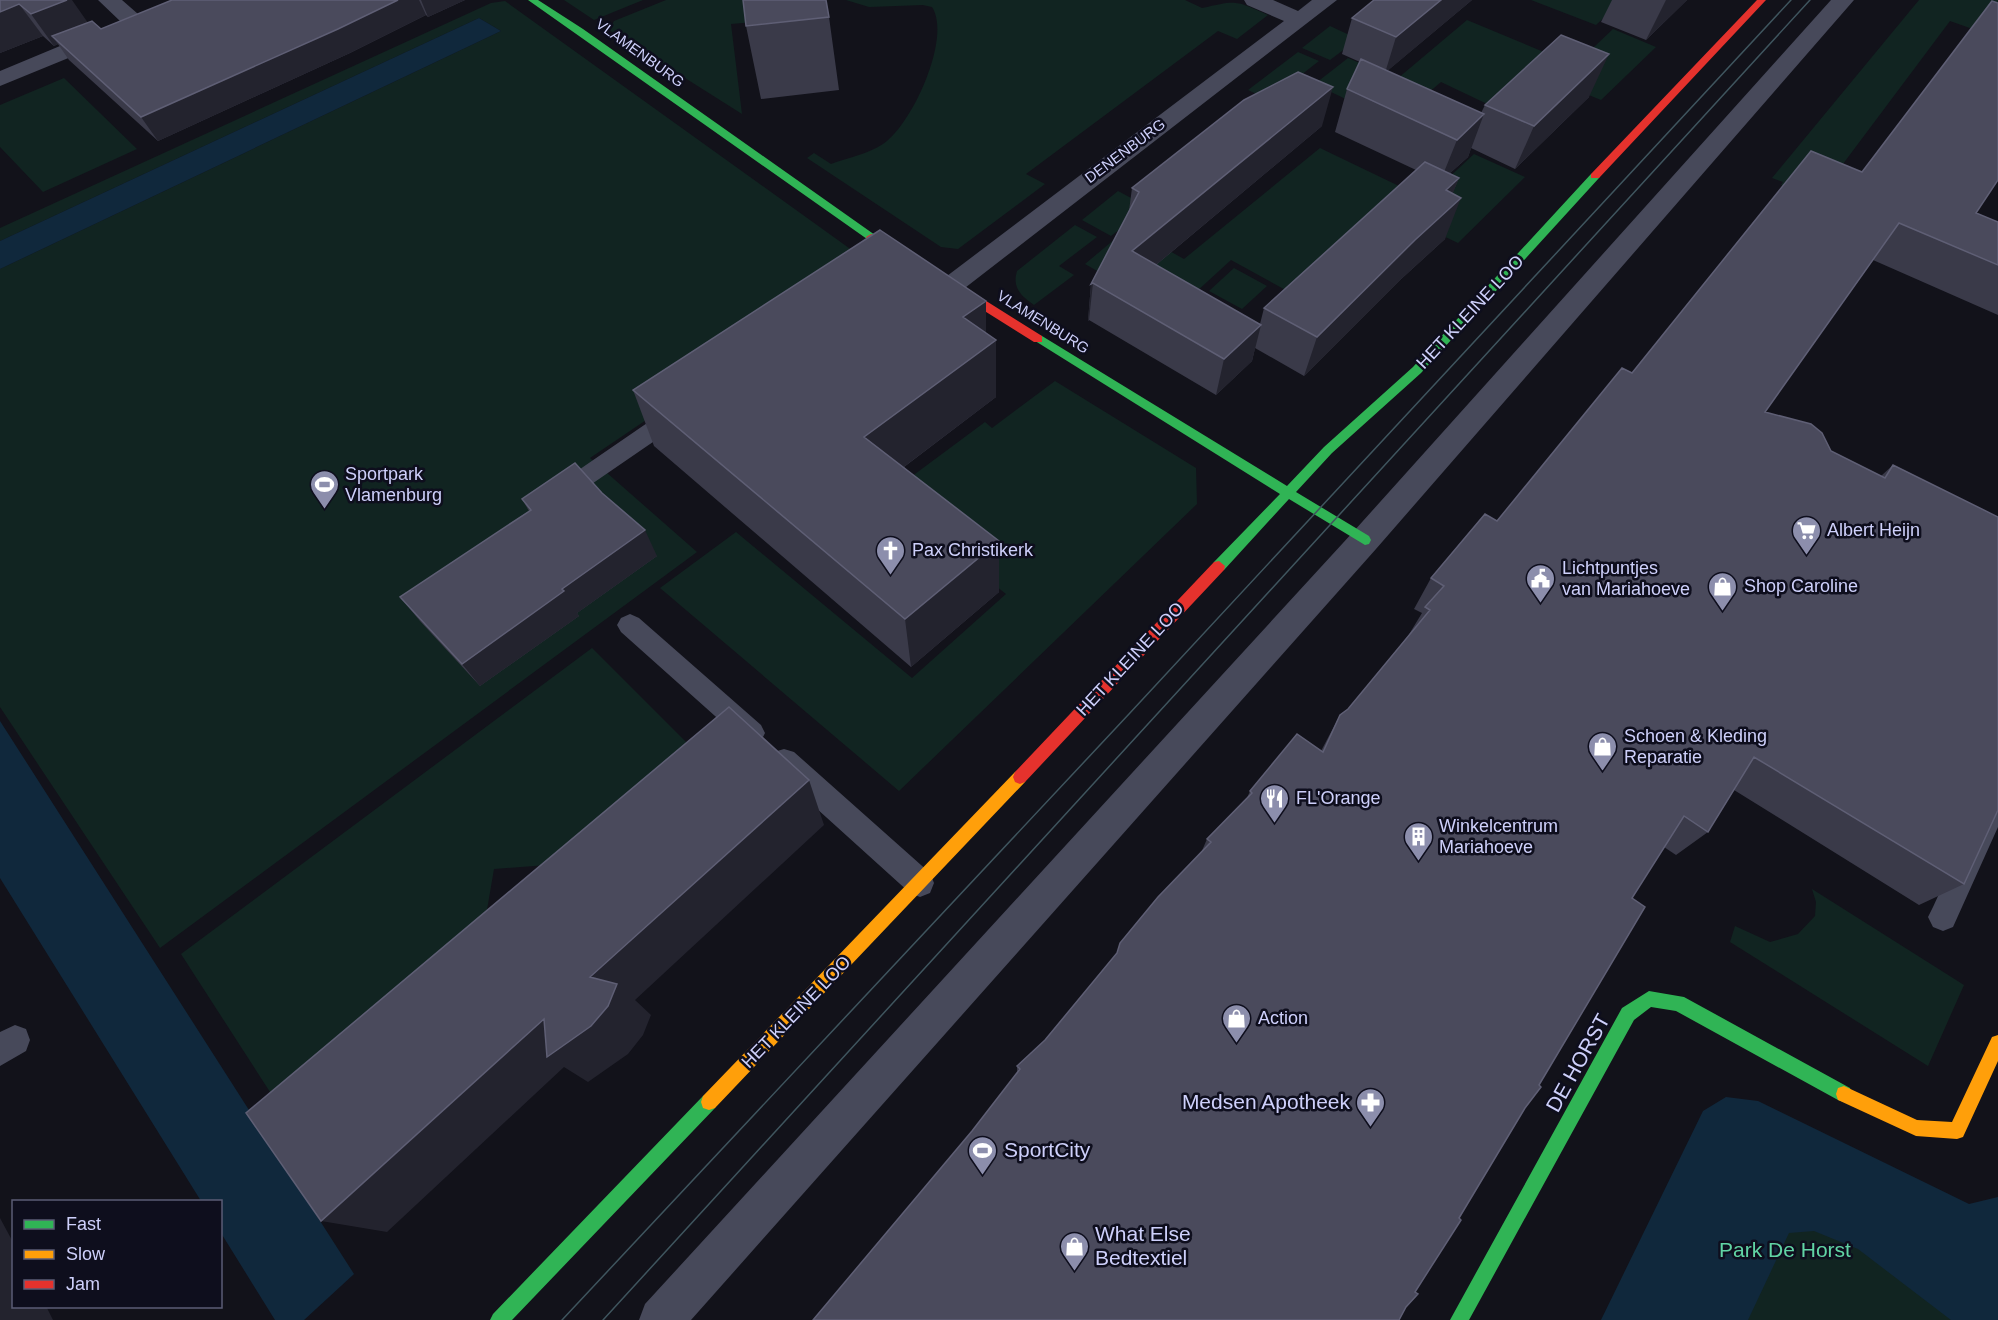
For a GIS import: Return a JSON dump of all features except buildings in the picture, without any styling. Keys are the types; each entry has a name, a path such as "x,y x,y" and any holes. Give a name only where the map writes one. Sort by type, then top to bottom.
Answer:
{"street":[{"path":"109,0 135,23"},
{"path":"0,79 190,0"},
{"name":"VLAMENBURG","path":"532,0 580,31 902,259 952,285 1365,540"},
{"path":"1255,0 1300,20"},
{"name":"DENENBURG","path":"952,285 1326,0"},
{"name":"HET KLEINE LOO","path":"499,1320 920,883 1286,493 1328,450 1417,370 1656,110 1762,0"},
{"path":"660,1320 1365,540 1843,0"},
{"name":"DE HORST","path":"1459,1320 1628,1014 1649,999 1678,1002 1853,1099 1916,1128 1957,1131 1998,1043"}],"lane":[{"path":"882,272 902,259"},
{"path":"542,507 697,400"},
{"path":"630,625 920,883"},
{"path":"1943,916 1998,796"}],"green space":[{"path":"564,0 643,0 594,20"},
{"path":"666,0 815,0 826,16 731,24 742,114 609,30 614,21"},
{"path":"846,0 1185,0 1202,8 1230,3 1242,4 1268,15 1237,39 1218,31 1026,174 1045,184 958,249 941,247 807,158 814,153 831,164 883,144 906,119 926,80 933,59 937,21 932,7 923,5 869,7"},
{"path":"1531,0 1623,0 1596,25"},
{"path":"1919,0 1998,0 1998,38 1950,21 1816,200 1781,185 1783,182 1772,178"},
{"name":"Sportpark Vlamenburg","path":"505,1 874,266 590,458 697,552 160,948 0,707 0,269 501,31 479,18 0,241 0,228 491,3"},
{"path":"1467,20 1575,65 1613,29 1656,47 1601,100 1542,76 1504,112 1441,82 1394,122 1331,92 1284,108 1348,58 1397,79"},
{"path":"1330,26 1358,39 1330,60 1302,48"},
{"path":"1298,52 1319,61 1269,100 1248,90"},
{"path":"64,78 137,149 43,192 0,147 0,105"},
{"path":"1320,148 1426,199 1474,154 1525,177 1458,243 1435,232 1302,299 1231,260 1196,292 1213,337 1085,264 1128,228 1184,259"},
{"path":"1118,191 1148,207 1111,236 1082,220"},
{"path":"1075,225 1097,237 1059,266 1074,275 1034,305 1017,287 1017,271"},
{"path":"1234,268 1267,286 1242,309 1209,291"},
{"path":"1055,381 1196,468 1197,504 899,791 660,588 736,532 912,678 1006,594 884,497 985,422 992,428"},
{"path":"592,648 688,744 586,862 494,869 475,980 301,1140 181,954"},
{"path":"1812,889 1964,985 1928,1066 1730,942 1735,926 1770,942 1798,934 1815,916 1816,902"},
{"name":"Park De Horst","path":"1750,1154 1998,1320 1670,1320"}],"water":[{"path":"479,18 501,31 0,269 0,241"},
{"path":"0,721 354,1274 304,1320 275,1320 222,1235 222,1200 200,1200 0,878"},
{"path":"1726,1097 1758,1101 1969,1204 1998,1197 1998,1320 1951,1320 1858,1249 1814,1231 1789,1233 1748,1320 1601,1320 1703,1111"}],"tram line":[{"path":"562,1320 1129,714 1791,0"},
{"path":"603,1320 1810,0"}],"traffic: fast":[{"path":"532,0 580,31 871,237"},
{"path":"1219,566 1328,450 1417,370 1595,176"},
{"path":"1038,339 1365,540"},
{"path":"1459,1320 1628,1014 1649,999 1678,1003 1844,1094"},
{"path":"499,1320 709,1102"}],"traffic: slow":[{"path":"709,1102 1020,777"},
{"path":"1844,1094 1916,1128 1957,1131 1998,1043"}],"traffic: jam":[{"path":"1595,176 1762,0"},
{"path":"871,237 902,259 952,285 1038,339"},
{"path":"1020,777 1219,566"}],"place":[{"name":"Sportpark Vlamenburg","path":"324,510"},
{"name":"Albert Heijn","path":"1806,556"},
{"name":"Pax Christikerk","path":"891,576"},
{"name":"Lichtpuntjes van Mariahoeve","path":"1541,604"},
{"name":"Shop Caroline","path":"1723,612"},
{"name":"Schoen & Kleding Reparatie","path":"1603,772"},
{"name":"FL'Orange","path":"1275,824"},
{"name":"Winkelcentrum Mariahoeve","path":"1418,862"},
{"name":"Action","path":"1237,1044"},
{"name":"Medsen Apotheek","path":"1371,1128"},
{"name":"SportCity","path":"983,1176"},
{"name":"What Else Bedtextiel","path":"1074,1272"}]}
